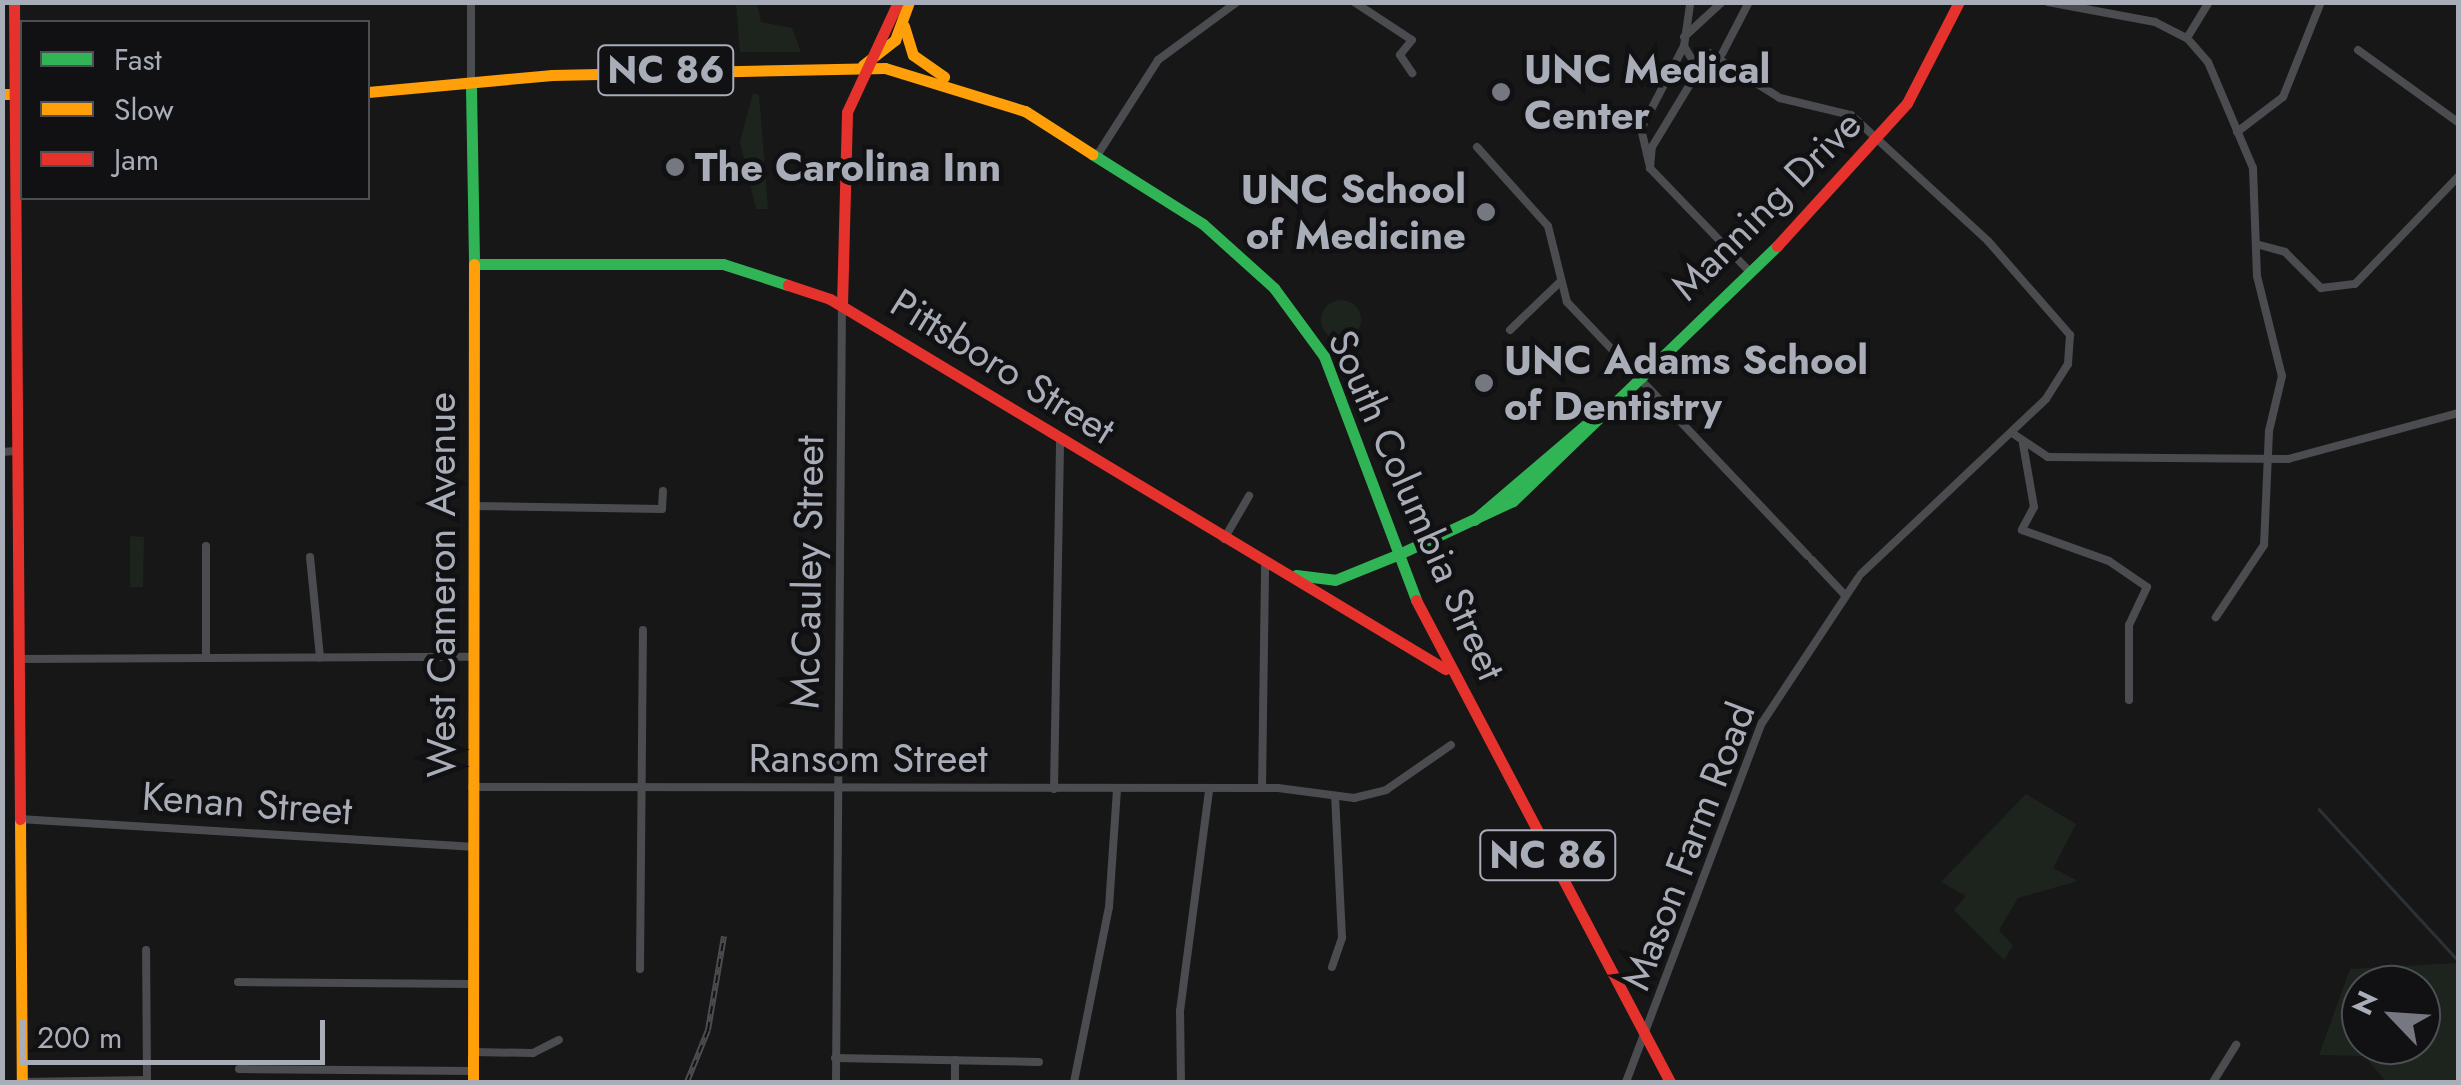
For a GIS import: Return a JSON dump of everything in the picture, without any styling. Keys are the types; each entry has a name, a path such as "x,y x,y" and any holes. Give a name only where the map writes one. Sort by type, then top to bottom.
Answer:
{"main road":[{"path":"14,2 22,1082"},
{"name":"McCauley Street","path":"842,305 845,130 863,65 898,2"},
{"path":"909,2 904,26 913,54 955,84"},
{"name":"Manning Drive","path":"1284,570 1335,580 1513,500 1584,426 1879,142 1958,2"},
{"path":"863,65 904,26"},
{"name":"South Columbia Street","path":"370,92 471,88 552,75 863,65 955,84 1098,154 1215,233 1298,317 1351,416 1397,555 1450,671 1670,1082"},
{"name":"West Cameron Avenue","path":"471,88 473,1077"},
{"name":"Pittsboro Street","path":"474,264 723,264 842,305 1224,539 1284,570 1450,671"}],"street":[{"path":"471,2 471,88"},
{"path":"1098,154 1158,60 1237,2"},
{"path":"1354,2 1412,40 1400,55 1412,74"},
{"path":"1684,42 1722,2"},
{"path":"1649,163 1695,64 1722,54 1749,2"},
{"path":"2048,2 2155,22 2187,38 2237,132 2256,178 2261,304 2281,365 2267,460 2260,559 2216,617"},
{"path":"2187,38 2209,2"},
{"path":"2237,132 2287,91 2321,2"},
{"path":"1690,5 1684,42 1641,129 1649,163 1748,271"},
{"path":"1684,42 1695,64"},
{"path":"2358,50 2458,122"},
{"path":"1722,54 1773,95 1843,110 1879,142"},
{"name":"Mason Farm Road","path":"1626,1082 1646,1038 1762,723 1859,576 2012,433 2060,381 2070,348 2065,324 2039,294 1879,142"},
{"path":"1476,148 1548,226 1567,302 1845,595"},
{"path":"2256,244 2285,252 2321,288 2355,284 2458,176"},
{"path":"1510,330 1562,280"},
{"name":"McCauley Street","path":"836,1082 842,305"},
{"path":"2012,433 2023,444 2054,457 2267,460 2336,451 2458,413"},
{"path":"1054,789 1060,440"},
{"path":"2023,444 2034,496 2022,530 2109,561 2147,586 2129,625 2128,700"},
{"path":"2,452 16,451"},
{"path":"474,506 662,509 663,492"},
{"path":"1224,539 1248,496"},
{"path":"206,546 206,658"},
{"path":"310,557 320,658"},
{"path":"1262,788 1264,560"},
{"path":"640,969 643,630"},
{"path":"19,659 470,657"},
{"name":"Ransom Street","path":"472,787 1262,788 1335,796 1386,790 1451,745"},
{"path":"1074,1082 1109,906 1117,790"},
{"path":"1181,1082 1180,1012 1209,790"},
{"path":"1332,967 1342,938 1335,796"},
{"name":"Kenan Street","path":"19,819 471,847"},
{"path":"22,1082 146,1080 146,950"},
{"path":"238,982 472,984"},
{"path":"473,1052 533,1053 559,1040"},
{"path":"2213,1082 2236,1045"},
{"path":"836,1058 1039,1062"},
{"path":"955,1060 955,1082"},
{"path":"238,1069 473,1077"}],"shaded area":[{"path":"736,3 757,3 761,22 792,28 801,52 740,52"},
{"path":"753,93 759,95 768,209 756,209 740,142"},
{"path":"1341,300 1355,306 1361,320 1355,334 1341,340 1327,334 1321,320 1327,306"},
{"path":"130,536 144,537 143,587 130,587"},
{"path":"2026,794 2076,824 2053,868 2078,881 2018,898 1999,930 2013,946 2004,960 1954,910 1966,896 1941,882"},
{"path":"2458,963 2458,1082 2386,1082 2372,1065 2441,1065 2441,965 2422,965"},
{"path":"2341,994 2341,1055 2319,1055"}],"waterway":[{"path":"2319,809 2458,960"}],"railway":[{"path":"687,1082 708,1030 724,936"}],"traffic: fast":[{"path":"471,88 474,264 723,264 788,285"},
{"path":"1092,154 1203,224 1274,288 1324,356 1416,600"},
{"path":"1397,555 1513,501 1777,246"},
{"path":"1474,520 1584,426"},
{"path":"1296,575 1335,580 1397,555"}],"traffic: slow":[{"path":"863,65 895,40 909,2"},
{"path":"904,26 913,55 944,77"},
{"path":"370,92 552,75 885,68 1025,111 1092,154"},
{"path":"2,94 20,94"},
{"path":"473,1082 474,264"},
{"path":"20,819 22,1082"}],"traffic: jam":[{"path":"14,2 20,819"},
{"path":"842,305 847,112 898,2"},
{"path":"1777,246 1907,103 1959,2"},
{"path":"788,285 830,299 1445,669"},
{"path":"1416,600 1670,1082"}],"place":[{"name":"UNC Medical Center","path":"1501,92"},
{"name":"The Carolina Inn","path":"675,167"},
{"name":"UNC School of Medicine","path":"1486,212"},
{"name":"UNC Adams School of Dentistry","path":"1484,383"}]}
